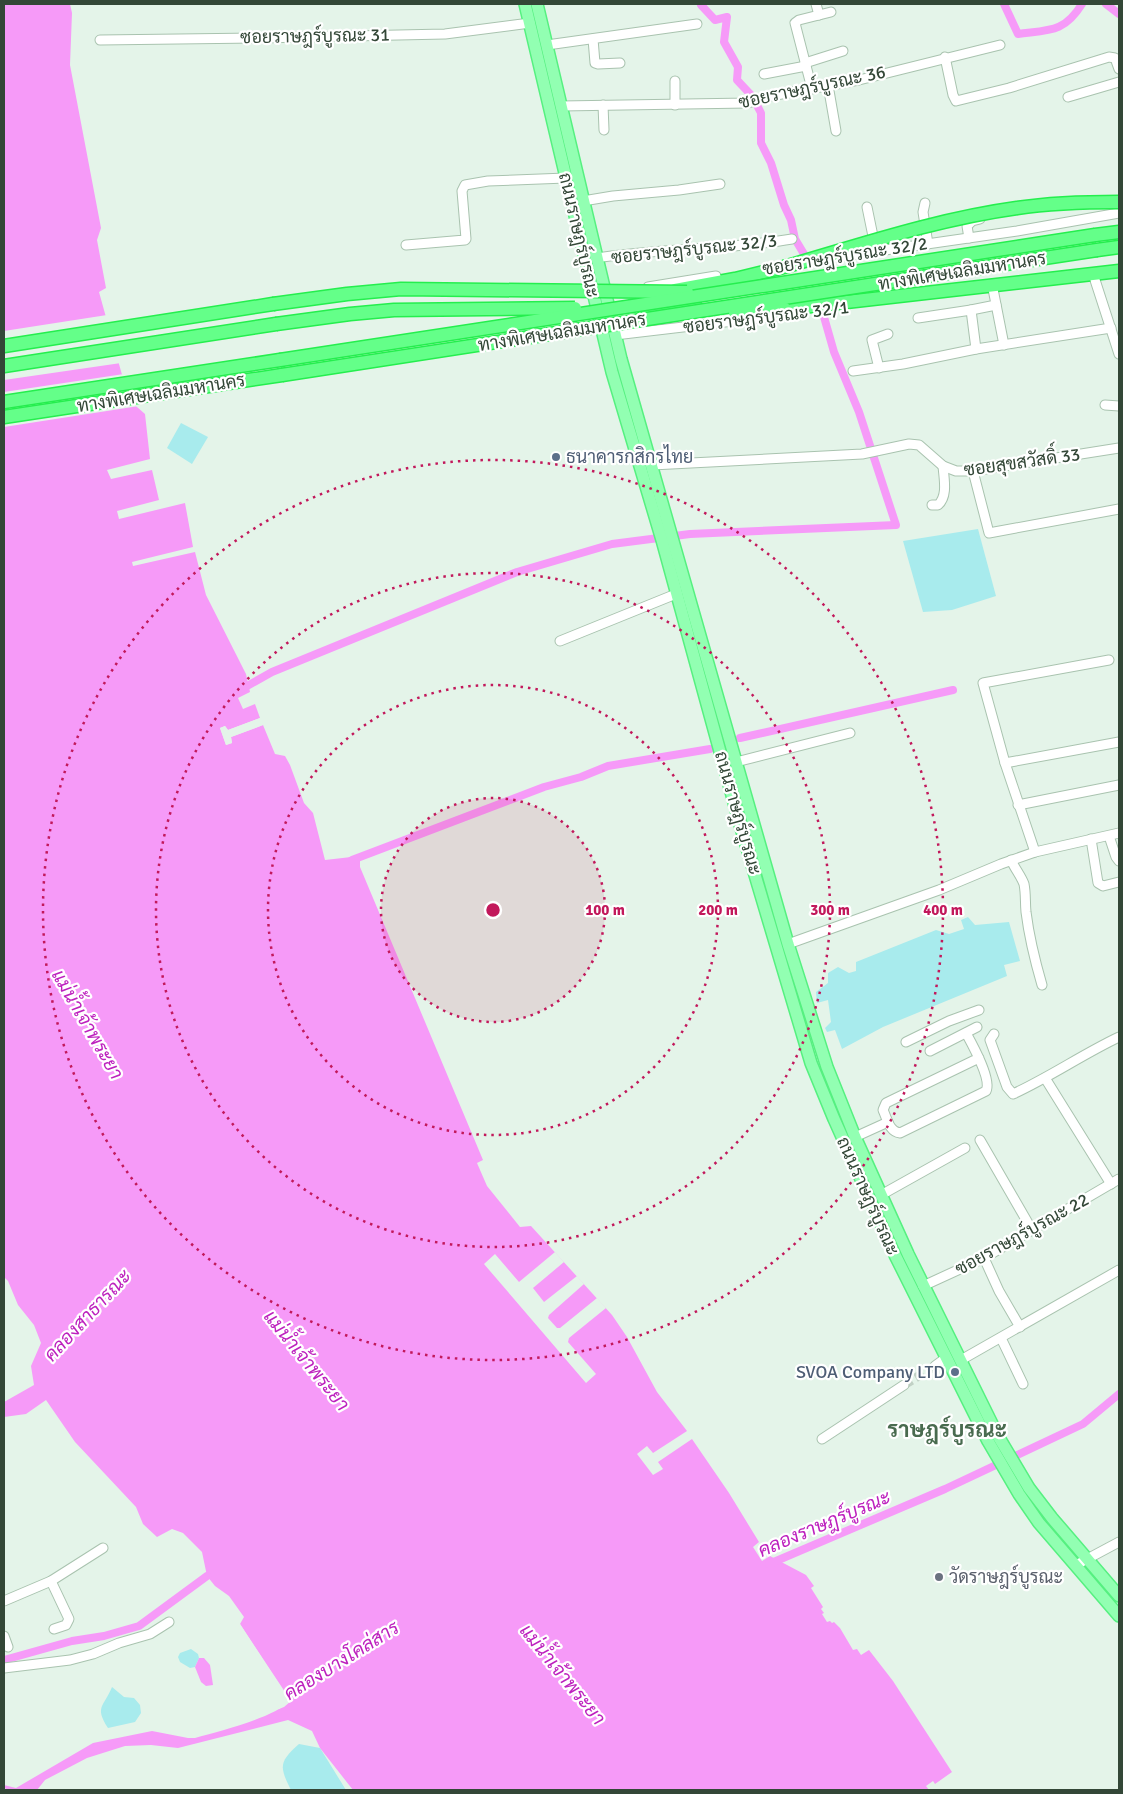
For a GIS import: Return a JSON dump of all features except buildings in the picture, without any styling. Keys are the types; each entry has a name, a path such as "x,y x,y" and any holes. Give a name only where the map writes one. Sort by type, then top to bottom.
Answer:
{"highway":[{"path":"668,291 758,274 907,232 986,213 1058,203 1119,202"},
{"name":"ทางพิเศษเฉลิมมหานคร","path":"4,402 1119,232"},
{"name":"ทางพิเศษเฉลิมมหานคร","path":"4,417 1119,247"},
{"path":"641,308 704,313 753,312 1119,271"},
{"path":"4,346 273,304 383,291 444,289 708,292 751,289"},
{"path":"4,366 276,324 373,312 442,309 696,307 753,302"}],"main road":[{"name":"ถนนราษฎร์บูรณะ","path":"525,4 612,372 666,535 736,762 788,944 826,1067 881,1195 923,1286 961,1360 993,1439 1019,1494 1039,1523 1119,1616"},
{"name":"ถนนราษฎร์บูรณะ","path":"537,4 615,335 652,465 676,594 741,828 811,1063 874,1210 946,1358 993,1439 1052,1518 1119,1596"}],"street":[{"path":"816,4 820,15"},
{"path":"812,89 795,23 799,20 832,12"},
{"name":"ซอยราษฎร์บูรณะ 31","path":"100,40 446,34 530,23"},
{"path":"547,45 696,24"},
{"path":"593,39 595,62 598,64 620,63"},
{"name":"ซอยราษฎร์บูรณะ 36","path":"561,106 734,104 859,80 945,57 1000,45"},
{"path":"764,74 805,64 844,51"},
{"path":"945,57 956,101 1009,88 1109,57 1115,58 1119,70"},
{"path":"675,105 676,81"},
{"path":"1068,97 1119,82"},
{"path":"828,85 836,131"},
{"path":"603,105 604,130"},
{"path":"406,244 465,240 462,191 468,184 488,181 566,178"},
{"path":"583,201 720,184"},
{"path":"925,203 923,212 928,244"},
{"path":"867,207 876,251"},
{"name":"ซอยราษฎร์บูรณะ 32/2","path":"605,294 1119,214"},
{"path":"969,238 967,226 969,223 994,216"},
{"name":"ซอยราษฎร์บูรณะ 32/3","path":"596,258 792,239"},
{"name":"ซอยราษฎร์บูรณะ 32/1","path":"615,335 995,289 1119,277"},
{"path":"1095,280 1119,354"},
{"path":"995,289 996,305 1007,345"},
{"path":"995,289 1007,345"},
{"path":"918,318 996,305"},
{"path":"971,310 976,349"},
{"path":"853,371 1110,328"},
{"path":"879,368 872,340 888,334"},
{"path":"1105,405 1119,406"},
{"name":"ซอยสุขสวัสดิ์ 33","path":"652,465 862,454 914,444 920,445 928,451 943,466 956,471 973,472 1119,448"},
{"path":"932,505 938,505 944,497 943,466"},
{"path":"973,472 989,533 1119,509"},
{"path":"560,641 676,594"},
{"path":"1035,852 1005,763 983,683 1109,660"},
{"path":"736,762 850,733"},
{"path":"1005,763 1119,742"},
{"path":"1018,805 1119,786"},
{"path":"788,944 939,890 1011,860 1035,852 1119,833"},
{"path":"1109,836 1119,861"},
{"path":"1090,839 1098,883 1103,886 1119,882"},
{"path":"1011,860 1023,884 1036,966 1042,985"},
{"path":"906,1042 949,1021 980,1010"},
{"path":"930,1051 977,1027"},
{"path":"966,1033 979,1058 988,1084 986,1091 900,1133 895,1133 892,1130 883,1110 886,1103 979,1058"},
{"path":"994,1034 990,1040 1007,1087 1011,1093 1045,1078 1090,1050 1119,1037"},
{"path":"1045,1078 1111,1184"},
{"path":"855,1137 888,1122"},
{"path":"980,1140 1032,1230"},
{"path":"881,1195 965,1148"},
{"name":"ซอยราษฎร์บูรณะ 22","path":"923,1286 984,1258 1119,1179"},
{"path":"984,1258 999,1291 1020,1327"},
{"path":"961,1360 1119,1270"},
{"path":"1001,1338 1023,1384"},
{"path":"935,1366 946,1358"},
{"path":"822,1439 904,1385"},
{"path":"1076,1565 1119,1542"},
{"path":"4,1601 51,1581 104,1548"},
{"path":"51,1581 69,1619 66,1625 54,1629"},
{"path":"4,1668 70,1660 93,1654 119,1643 150,1634 169,1622"},
{"path":"4,1636 8,1647"}],"shaded area":[{"path":"181,423 208,437 192,464 167,448"},
{"path":"978,529 996,596 952,610 923,612 903,541"},
{"path":"968,917 975,925 1009,922 1020,961 1004,965 1007,976 883,1027 842,1049 835,1030 827,1032 825,1028 831,1022 828,1000 817,1003 816,992 828,983 828,973 838,967 849,973 856,971 856,962 936,930 949,934 964,929 961,920"},
{"path":"191,1649 198,1654 199,1658 195,1667 190,1668 180,1662 178,1657 180,1653"},
{"path":"112,1687 124,1697 134,1698 140,1705 141,1713 135,1722 108,1728 101,1711"},
{"path":"299,1744 320,1748 346,1790 291,1790 284,1775 283,1765 288,1755"}],"water":[{"path":"4,4 70,4 72,13 70,65 101,228 97,240 106,288 99,292 129,400 145,414 150,459 107,470 111,479 152,470 159,500 117,511 119,519 185,503 193,547 132,562 133,566 195,552 206,595 246,674 250,692 238,698 243,709 255,704 260,718 228,730 225,726 220,728 226,745 232,743 231,737 263,725 275,754 285,756 304,803 313,813 325,860 360,856 360,867 483,1160 477,1163 487,1186 520,1227 531,1226 612,1315 627,1337 657,1392 687,1431 653,1453 647,1446 637,1454 653,1475 663,1469 658,1462 692,1439 729,1493 759,1542 753,1547 762,1561 770,1556 806,1575 814,1586 811,1588 823,1607 821,1609 824,1613 822,1614 827,1622 834,1622 840,1628 853,1650 857,1649 861,1655 869,1650 893,1681 952,1772 935,1784 933,1781 926,1786 929,1790 353,1790 320,1748 312,1731 288,1720 178,1748 151,1745 125,1746 87,1758 45,1780 37,1790 7,1790 4,1787 4,1785 16,1788 93,1743 152,1731 195,1738 232,1728 272,1713 290,1701 240,1624 244,1617 229,1596 215,1586 207,1576 202,1552 183,1533 172,1529 157,1537 143,1524 136,1507 75,1442 46,1400 26,1414 4,1417 4,1402 34,1385 31,1366 41,1343 34,1325 18,1305 8,1281 4,1277"},
{"path":"199,1658 204,1658 210,1665 213,1685 206,1686 201,1682 195,1667"}],"pier":[{"path":"107,315 121,363 4,380 4,331"},
{"path":"124,374 131,399 139,406 4,427 4,392"},
{"path":"260,718 261,720 228,733 223,729 228,742 230,735 262,723 263,725 231,737 232,743 226,745 220,728 225,726 228,730"},
{"path":"555,1252 564,1262 533,1288 544,1302 577,1276 584,1284 549,1315 548,1318 557,1328 560,1328 597,1298 606,1308 569,1338 568,1342 596,1374 586,1383 484,1264 495,1254 519,1282"},
{"path":"240,1624 291,1701 284,1707 279,1709 277,1707 287,1700 238,1625"}],"waterway":[{"path":"703,4 701,5 715,20 727,17 724,42 738,67 737,80 752,96 761,113 761,143 771,163 784,205 791,220 795,239 804,254"},
{"path":"1004,4 1018,34 1047,30 1062,25 1069,20 1082,4"},
{"path":"1106,4 1119,14"},
{"path":"240,690 272,672 517,572 612,544 690,534 896,525 859,412 834,352 824,317"},
{"path":"740,738 953,690"},
{"path":"352,860 544,787 581,777 608,766 710,749"},
{"name":"คลองราษฎร์บูรณะ","path":"769,1564 945,1489 1083,1424 1119,1394"},
{"path":"4,1660 72,1641 104,1636 139,1626 207,1576"}],"tunnel":[{"path":"904,1385 935,1366"}],"place":[{"name":"ธนาคารกสิกรไทย","path":"556,457"},
{"name":"SVOA Company LTD","path":"955,1372"},
{"name":"วัดราษฎร์บูรณะ","path":"939,1577"}],"district":[{"name":"ราษฎร์บูรณะ","path":"947,1429"}],"water label":[{"name":"แม่น้ำเจ้าพระยา","path":"88,1024"},
{"name":"คลองสาธารณะ","path":"87,1315"},
{"name":"แม่น้ำเจ้าพระยา","path":"307,1360"},
{"name":"คลองบางโคล่สาร","path":"341,1660"},
{"name":"แม่น้ำเจ้าพระยา","path":"563,1674"}]}
